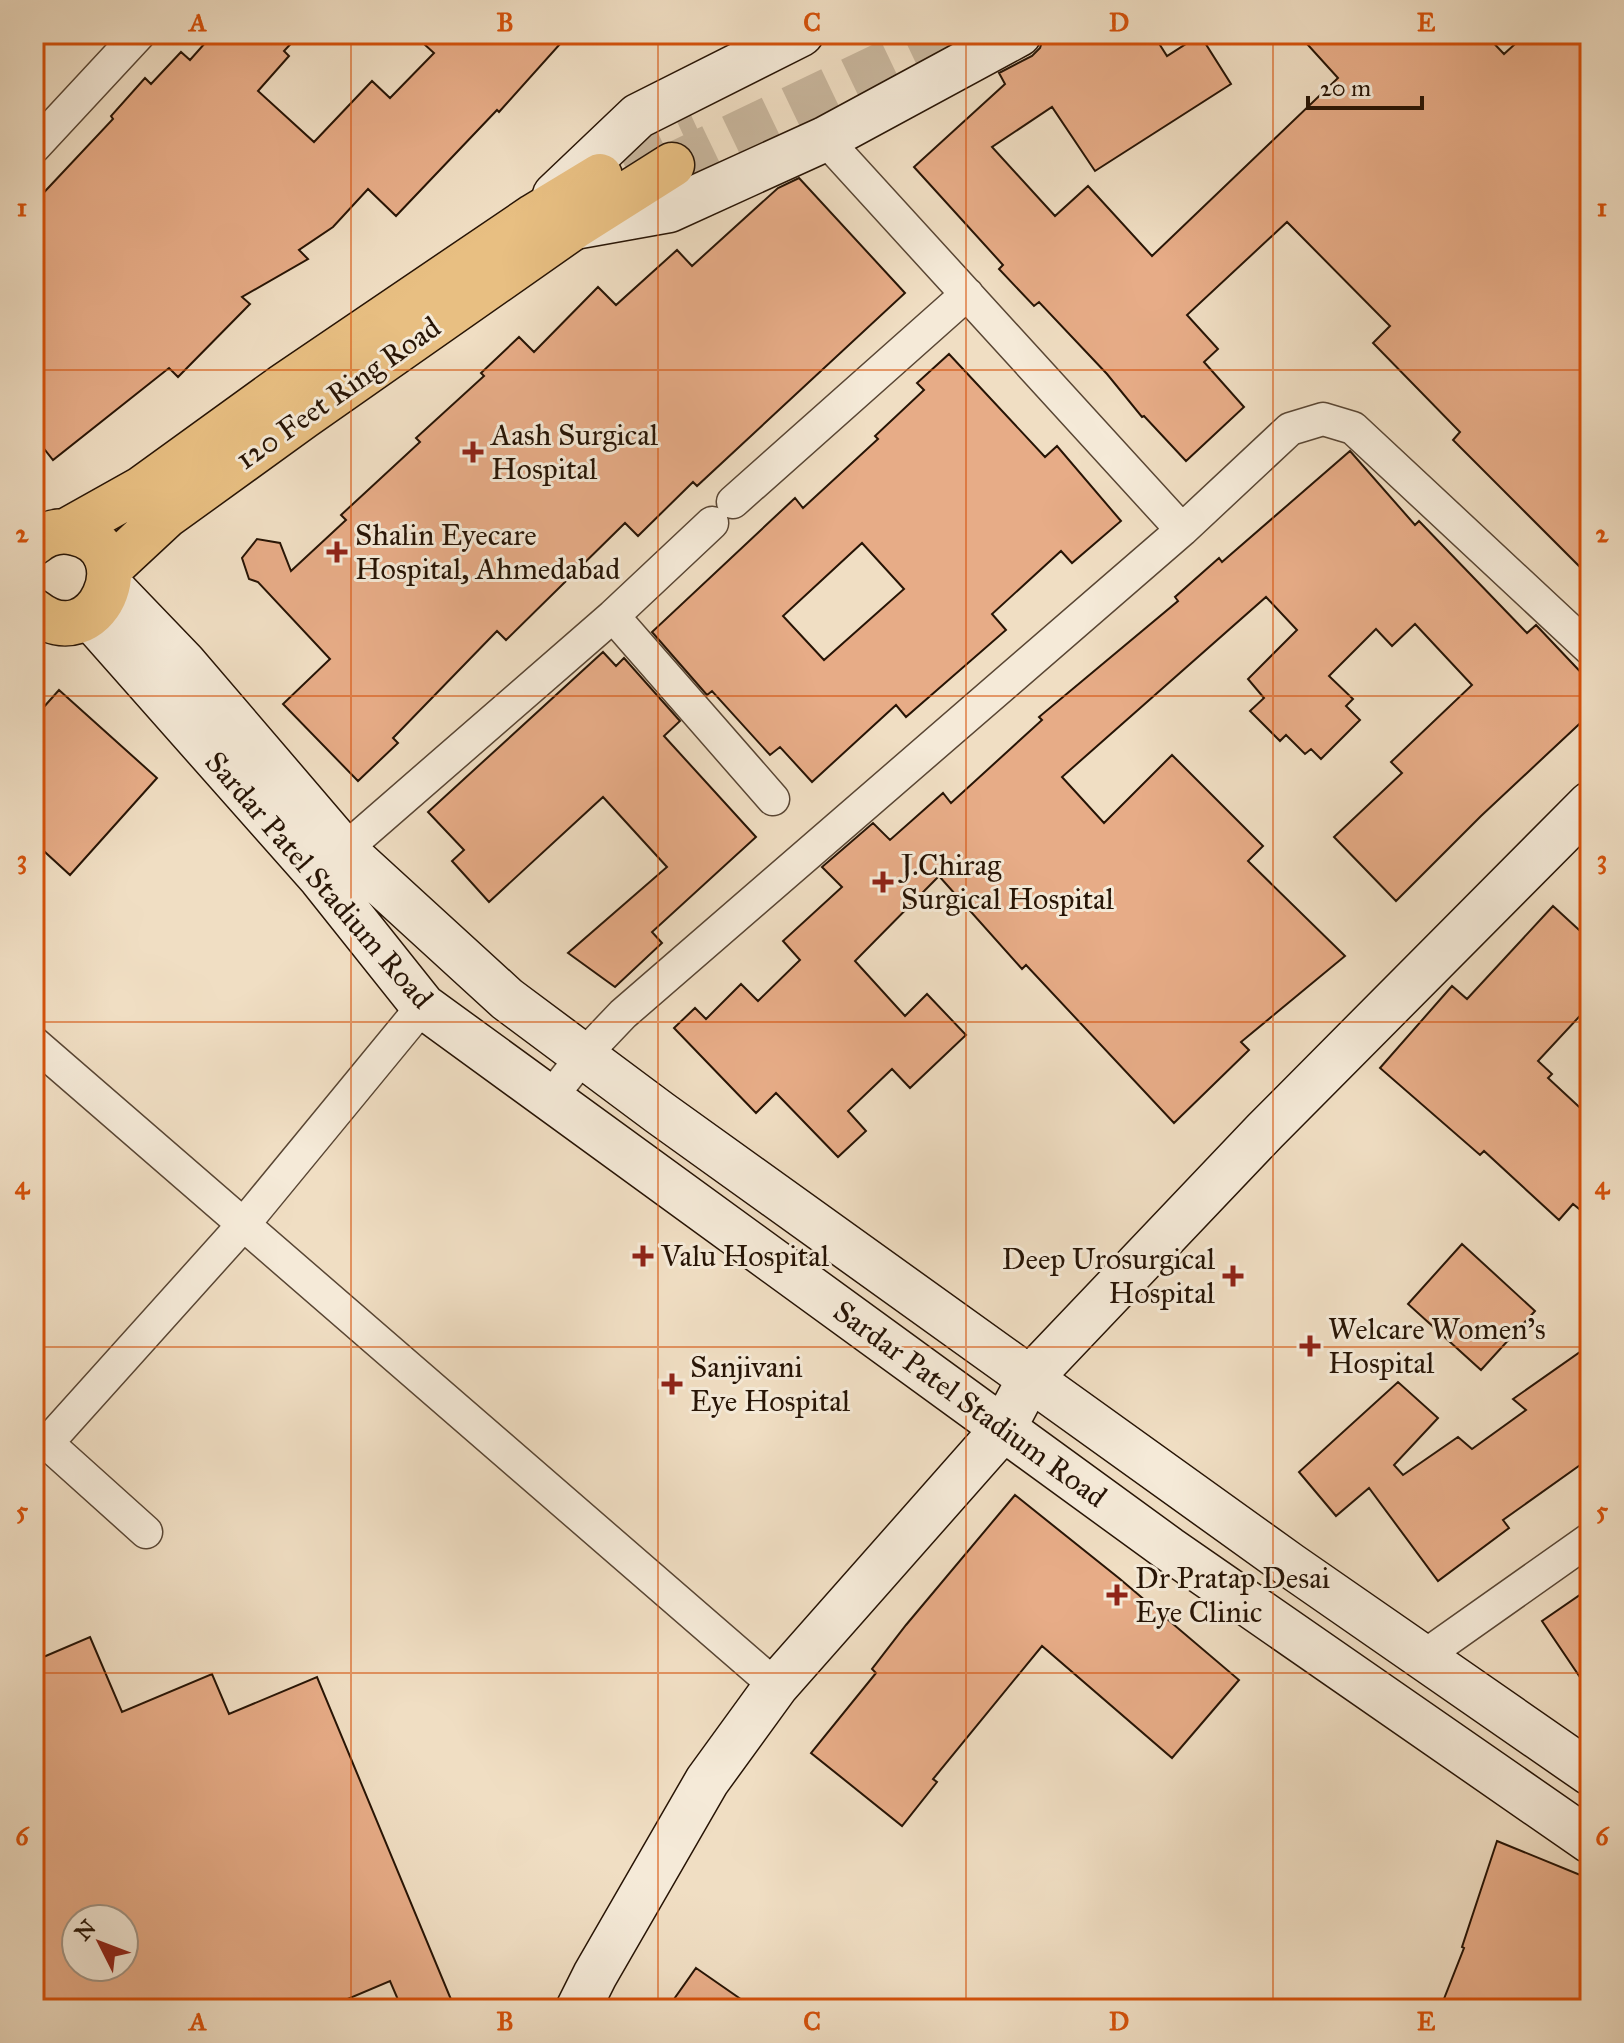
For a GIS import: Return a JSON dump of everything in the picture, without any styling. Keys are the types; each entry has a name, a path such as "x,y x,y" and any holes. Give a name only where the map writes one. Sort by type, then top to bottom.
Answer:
{"main road":[{"path":"554,221 623,162"},
{"path":"554,221 672,165"},
{"name":"120 Feet Ring Road","path":"46,531 141,489 282,387 554,221"},
{"name":"120 Feet Ring Road","path":"71,606 166,516 554,221"},
{"path":"46,531 81,534 104,554 71,606"}],"street":[{"path":"34,147 139,34"},
{"path":"554,221 638,116 801,34"},
{"path":"554,221 669,210 825,139 1019,34"},
{"path":"825,139 1182,530"},
{"path":"332,864 613,616 722,512 967,294"},
{"path":"551,1097 583,1056 623,1014 1182,530 1290,429 1323,419 1353,428 1590,649"},
{"name":"Sardar Patel Stadium Road","path":"71,606 184,663 332,864 423,1006 1208,1576 1590,1841"},
{"path":"613,616 773,799"},
{"path":"578,2009 707,1781 776,1686 1003,1429 1030,1378 1265,1131 1590,804"},
{"name":"Sardar Patel Stadium Road","path":"332,864 583,1056 1030,1378 1590,1773"},
{"path":"146,1532 40,1438 243,1225 423,1006"},
{"path":"34,1043 776,1686"},
{"path":"1423,1657 1590,1539"}],"building":[{"path":"213,34 300,34 284,51 289,56 258,91 314,142 372,81 390,98 434,53 413,34 569,34 499,112 497,110 396,216 368,189 333,227 299,250 308,259 242,297 250,304 178,377 169,368 53,460 34,436 34,203 113,119 111,116 145,78 151,84 181,52 190,60"},
{"path":"1051,34 1153,34 1167,56 1200,35 1231,84 1095,171 1052,107 992,147 1055,216 1088,186 1152,256 1338,78 1298,34 1485,34 1504,54 1526,34 1590,34 1590,577 1453,440 1460,432 1373,343 1390,326 1287,222 1187,315 1218,349 1204,362 1244,407 1186,461 1142,417 1107,374 1039,302 1034,306 999,269 1003,265 914,167 1005,84 999,73 1032,56 1043,39"},
{"path":"799,178 905,293 697,486 693,482 638,536 625,523 506,640 497,631 393,738 398,743 358,781 283,704 330,659 258,582 249,579 242,558 257,539 280,543 291,571 346,520 341,515 420,442 416,438 484,376 481,373 519,337 534,352 598,287 616,305 677,250 692,266 778,188"},
{"path":"949,354 1045,457 1057,446 1121,521 1072,563 1061,551 992,614 1006,630 906,717 896,705 812,782 780,747 770,755 712,691 707,695 652,632 795,498 803,508 878,439 875,436 924,390 917,383","holes":["862,543 904,589 824,660 783,616"]},
{"path":"1350,451 1415,525 1419,521 1527,633 1536,625 1590,682 1590,714 1396,901 1334,837 1402,773 1391,762 1472,685 1415,624 1392,646 1376,629 1329,676 1353,699 1346,706 1360,720 1321,759 1311,749 1305,754 1286,735 1280,741 1250,711 1264,698 1248,679 1297,630 1266,597 1062,777 1104,823 1172,755 1263,846 1248,861 1345,956 1241,1042 1249,1050 1174,1123 1026,965 1022,969 939,876 855,961 905,1016 927,994 966,1035 910,1088 892,1069 848,1111 866,1131 838,1157 776,1093 756,1113 674,1028 695,1008 706,1019 741,984 758,1001 800,960 783,941 842,887 822,867 873,823 890,840 943,793 951,803 1042,720 1039,717 1178,601 1175,597 1219,558 1222,562"},
{"path":"603,652 616,666 624,658 680,721 664,736 756,837 652,932 662,943 615,987 568,953 667,867 603,797 489,902 452,861 464,850 428,812"},
{"path":"59,690 157,778 70,875 34,842 34,718"},
{"path":"1553,906 1590,940 1590,1005 1538,1061 1552,1074 1548,1078 1590,1117 1590,1218 1573,1204 1559,1220 1484,1151 1480,1155 1380,1068 1452,986 1467,999"},
{"path":"1462,1244 1535,1311 1481,1370 1408,1304"},
{"path":"1590,1345 1590,1458 1503,1520 1509,1528 1438,1581 1369,1488 1336,1516 1299,1472 1398,1382 1438,1418 1394,1465 1403,1475 1458,1437 1472,1449 1526,1410 1513,1399"},
{"path":"1015,1495 1239,1680 1172,1758 1042,1646 933,1779 937,1782 902,1826 811,1753 876,1673 872,1669 906,1625"},
{"path":"1590,1588 1590,1692 1542,1621"},
{"path":"90,1637 122,1712 212,1674 229,1714 317,1677 455,2009 402,2009 390,1981 324,2009 34,2009 34,1661"},
{"path":"1497,1841 1590,1879 1590,2009 1440,2009 1464,1948"},
{"path":"696,1968 755,2009 667,2009"}],"tunnel":[{"path":"672,165 946,34"},
{"path":"623,162 697,128"}],"place":[{"name":"Aash Surgical Hospital","path":"473,452"},
{"name":"Shalin Eyecare Hospital, Ahmedabad","path":"337,552"},
{"name":"J.Chirag Surgical Hospital","path":"883,882"},
{"name":"Valu Hospital","path":"643,1256"},
{"name":"Deep Urosurgical Hospital","path":"1233,1276"},
{"name":"Welcare Women's Hospital","path":"1310,1346"},
{"name":"Sanjivani Eye Hospital","path":"672,1384"},
{"name":"Dr Pratap Desai Eye Clinic","path":"1117,1595"}]}
